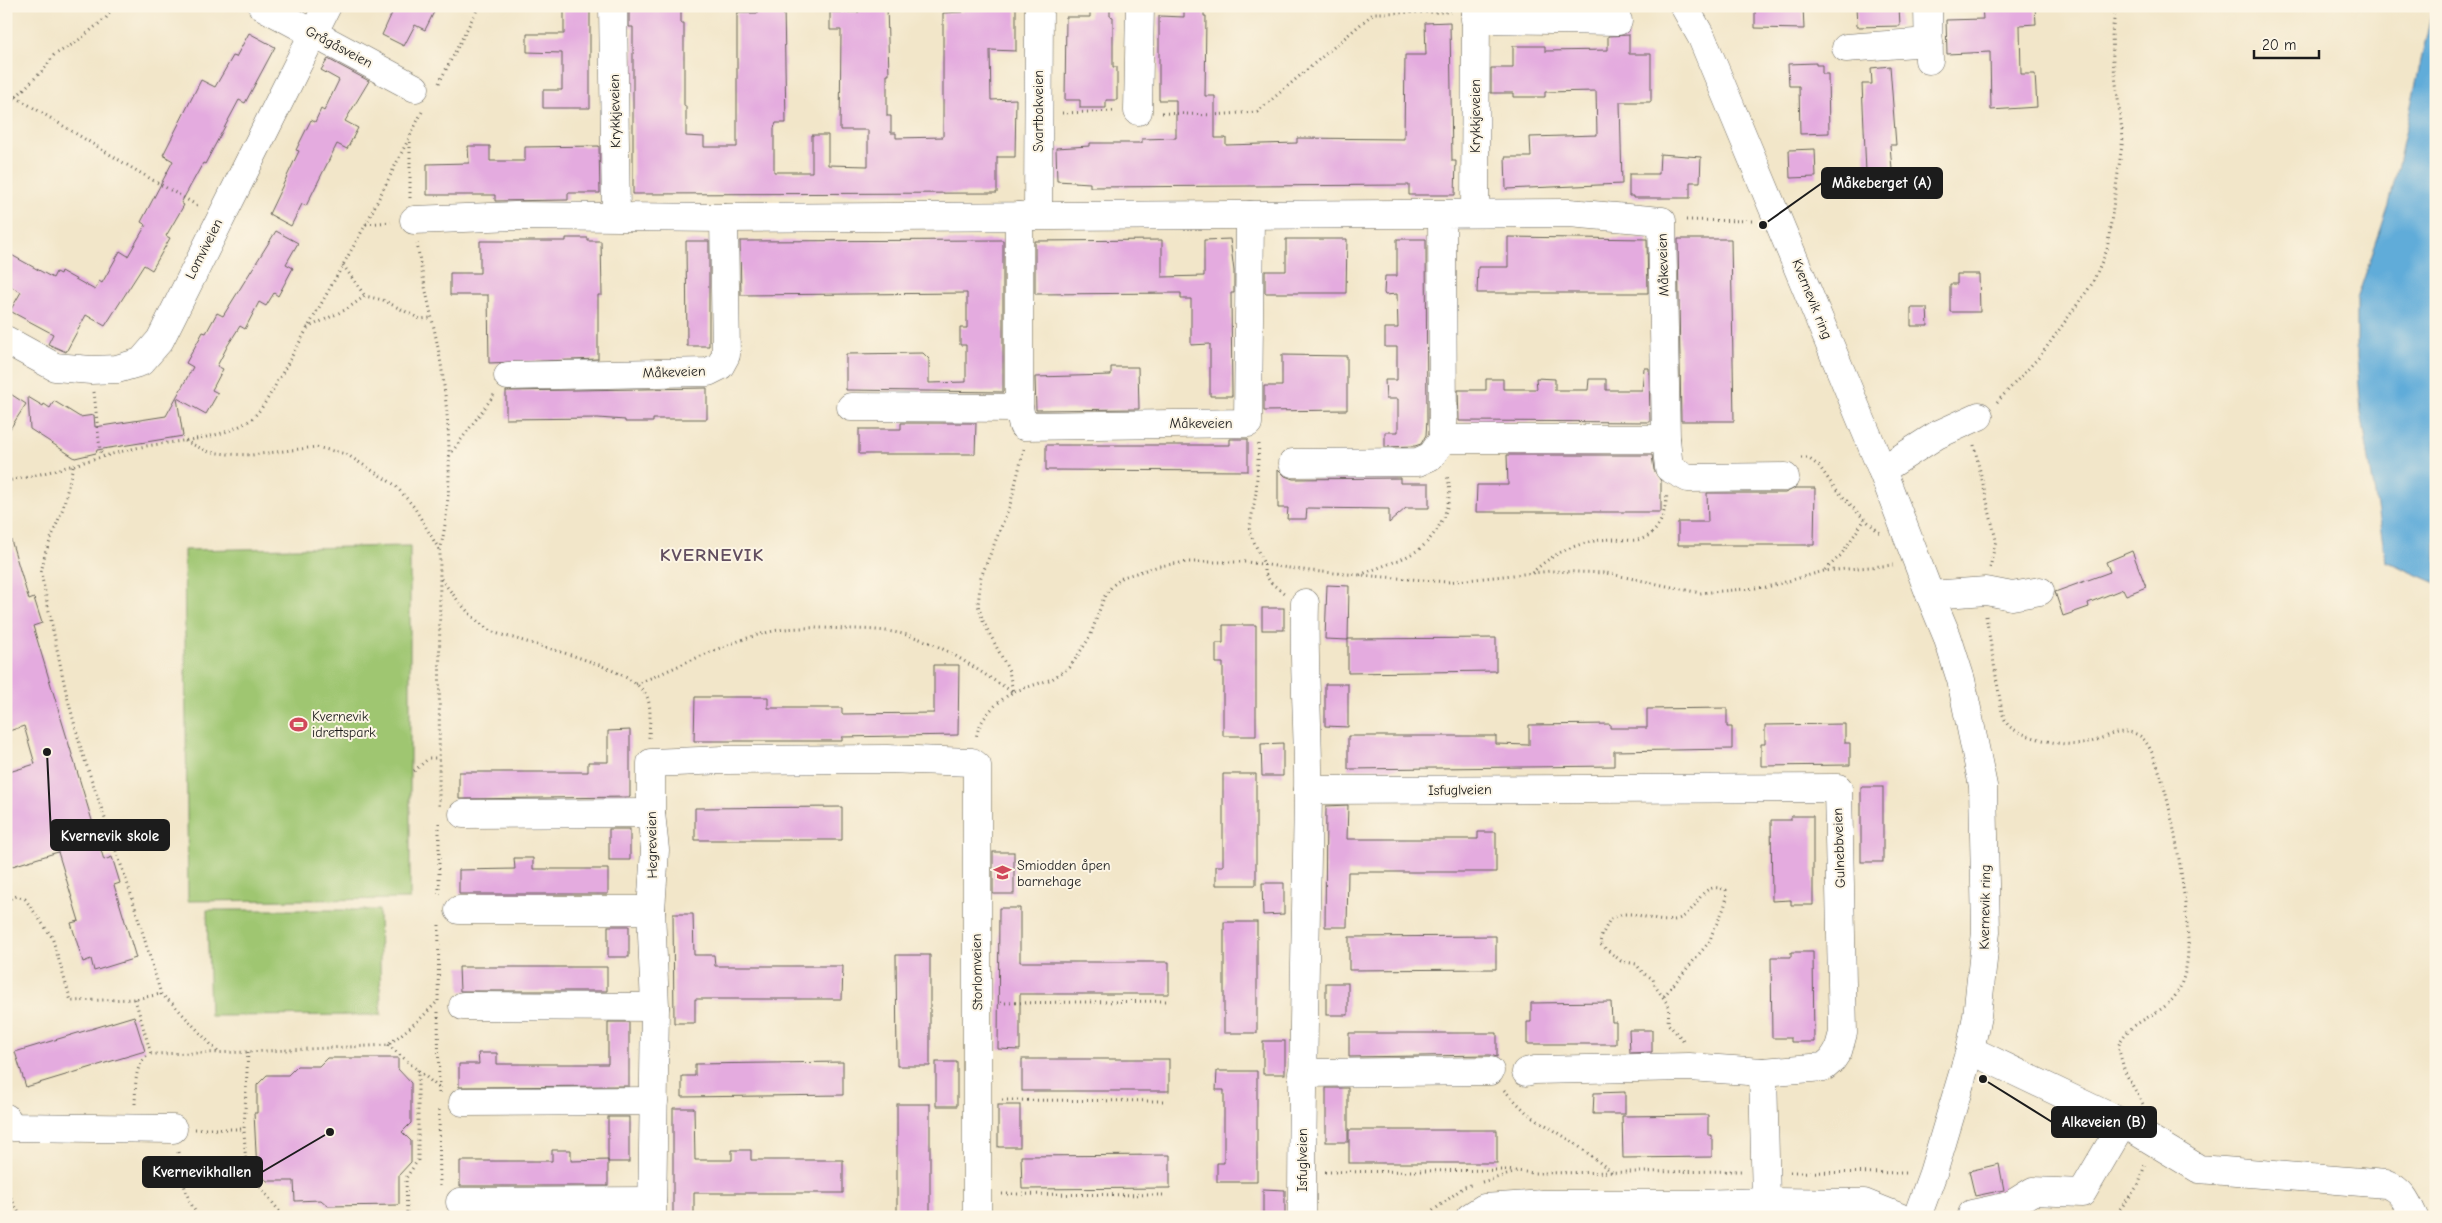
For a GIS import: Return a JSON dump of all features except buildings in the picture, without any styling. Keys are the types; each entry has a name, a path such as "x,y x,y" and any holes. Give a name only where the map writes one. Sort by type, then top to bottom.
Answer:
{"street":[{"name":"Grågåsveien","path":"262,6 426,94"},
{"name":"Lomviveien","path":"6,340 55,367 91,370 116,368 141,362 160,340 327,6"},
{"name":"Krykkjeveien","path":"613,6 616,216"},
{"name":"Svartbakveien","path":"1029,215 1039,114 1039,6"},
{"path":"1138,111 1140,6"},
{"name":"Kvernevik ring","path":"1684,6 1702,38 1882,470 1947,636 1961,680 1983,786 1986,932 1977,1016 1970,1050 1917,1217"},
{"path":"1846,48 1929,52 1928,6"},
{"name":"Krykkjeveien","path":"1470,12 1475,213"},
{"path":"1470,12 1618,21"},
{"name":"Måkeveien","path":"414,220 515,216 724,218 1029,215 1442,216 1475,213 1569,213 1662,221 1668,468"},
{"path":"1021,417 1029,215"},
{"name":"Måkeveien","path":"851,407 1021,417 1248,423 1250,215"},
{"path":"1293,464 1418,462 1431,456 1439,445 1442,216"},
{"name":"Måkeveien","path":"508,376 708,372 720,366 726,355 724,218"},
{"path":"1882,470 1937,435 1979,416"},
{"path":"1439,445 1666,439"},
{"path":"1668,468 1688,478 1789,467"},
{"path":"1930,595 1986,591 2012,596 2040,591"},
{"name":"Isfuglveien","path":"1297,599 1303,650 1308,790 1302,1073 1302,1217"},
{"path":"651,763 724,760 939,760 974,763"},
{"name":"Hegreveien","path":"651,763 651,813 655,850 651,910 655,1007 652,1209"},
{"name":"Storlomveien","path":"974,763 977,766 977,1206"},
{"name":"Gulnebbveien","path":"1526,1072 1590,1067 1689,1067 1763,1072 1824,1067 1838,1051 1843,1032 1838,788 1612,790"},
{"name":"Isfuglveien","path":"1308,790 1612,790"},
{"path":"447,815 651,813"},
{"path":"446,909 651,910"},
{"path":"450,1003 655,1007"},
{"path":"1970,1050 2134,1129 2198,1169 2386,1184 2396,1188 2404,1197 2414,1217"},
{"path":"1302,1073 1490,1072"},
{"path":"1763,1072 1766,1202"},
{"path":"447,1102 654,1102"},
{"path":"6,1118 13,1127 133,1127 172,1129"},
{"path":"1972,1214 2009,1206 2034,1191 2082,1192 2134,1129"},
{"path":"450,1200 652,1209"},
{"path":"1470,1217 1484,1208 1543,1204 1766,1202 1864,1203 1899,1217"}],"path":[{"path":"6,107 45,68 54,55 75,42 106,18 115,6"},
{"path":"6,481 74,466 103,456 185,441 221,432 248,422 260,409 275,386 366,224 410,136 426,94 479,6"},
{"path":"2114,1217 2135,1190 2144,1170 2147,1147 2134,1129 2147,1118 2145,1107 2125,1072 2118,1046 2124,1032 2162,1010 2171,1002 2182,983 2188,947 2186,906 2160,770 2151,748 2145,740 2130,732 2112,734 2083,744 2072,745 2024,734 2009,725 2002,712 1984,603 1996,540 1972,434 1979,416 2014,386 2041,355 2092,284 2107,250 2123,138 2113,60 2112,33 2116,6"},
{"path":"1175,114 1212,115 1257,112 1330,48 1374,13 1470,12"},
{"path":"16,97 137,171 220,217"},
{"path":"1039,114 1138,111"},
{"path":"410,136 410,205 440,363 449,457 445,532 440,551 439,758 447,815 446,909 450,1003 439,1089"},
{"path":"366,224 414,220"},
{"path":"1662,221 1758,221"},
{"path":"343,265 365,296 383,300 420,319 430,318"},
{"path":"306,328 347,309 365,296"},
{"path":"91,370 100,450 103,456"},
{"path":"449,457 508,376"},
{"path":"1013,692 1009,671 983,620 978,604 982,577 1010,506 1021,468 1024,446 1021,417"},
{"path":"1248,423 1259,445 1256,493 1250,531 1264,564 1264,572 1271,583 1297,599"},
{"path":"185,441 210,452 228,454 252,455 316,447 346,454 396,485 414,507 440,551"},
{"path":"1360,575 1415,552 1435,531 1446,510 1450,495 1449,480 1439,445"},
{"path":"1789,467 1808,458 1819,466 1834,487 1884,536"},
{"path":"74,466 63,508 45,554 41,574 66,692 82,752 130,890 161,994 174,1005 218,1052"},
{"path":"1532,573 1544,561 1570,548 1595,541 1635,540 1647,537 1664,515 1668,468"},
{"path":"1824,571 1841,555 1865,519"},
{"path":"974,763 976,734 985,718 1000,700 1013,692 1052,679 1070,667 1090,637 1104,597 1122,576 1159,566 1188,562 1230,561 1310,571 1447,582 1532,573 1606,573 1700,592 1767,587 1824,571 1898,564"},
{"path":"440,578 460,604 491,631 572,656 615,672 636,684 645,694 649,707 651,763"},
{"path":"636,684 705,654 763,634 785,629 855,629 894,632 918,638 964,662 1013,692"},
{"path":"414,771 429,758 439,758"},
{"path":"1664,996 1710,941 1712,929 1726,902 1726,890 1720,888 1708,889 1701,895 1691,912 1680,918 1662,922 1624,914 1610,919 1601,937 1600,944 1621,960 1636,964 1643,973 1653,979 1655,986 1664,996 1669,1006 1668,1024 1686,1044 1690,1056 1689,1067"},
{"path":"6,900 17,896 25,899 52,937 71,1001 135,999 161,994"},
{"path":"135,999 151,1054"},
{"path":"978,1003 1169,1001"},
{"path":"133,1127 138,1066 143,1058 151,1054 248,1052 388,1045 419,1020 450,1003"},
{"path":"388,1045 439,1089 447,1102 450,1200"},
{"path":"248,1052 244,1129 246,1169 284,1217"},
{"path":"407,1217 406,1178 418,1160 418,1069"},
{"path":"1490,1072 1507,1094 1528,1114 1573,1142 1613,1172"},
{"path":"978,1100 1166,1100"},
{"path":"199,1217 190,1204 182,1181 179,1153 172,1129 244,1129"},
{"path":"1302,1172 1506,1170 1534,1173 1765,1171 1913,1173"},
{"path":"6,1189 21,1217"},
{"path":"977,1206 1166,1194"}],"green space":[{"name":"Kvernevik idrettspark","path":"410,546 410,899 188,901 184,550"},
{"path":"207,910 379,910 381,1015 210,1016"}],"water":[{"path":"2433,6 2436,6 2436,583 2386,561 2361,412 2357,358 2357,299 2389,205"}],"place":[{"name":"Måkeberget (A)","path":"1763,225"},
{"name":"Kvernevik idrettspark","path":"298,724"},
{"name":"Kvernevik skole","path":"47,752"},
{"name":"Smiodden åpen barnehage","path":"1003,873"},
{"name":"Alkeveien (B)","path":"1983,1079"},
{"name":"Kvernevikhallen","path":"330,1132"}],"district":[{"name":"KVERNEVIK","path":"712,555"}]}
